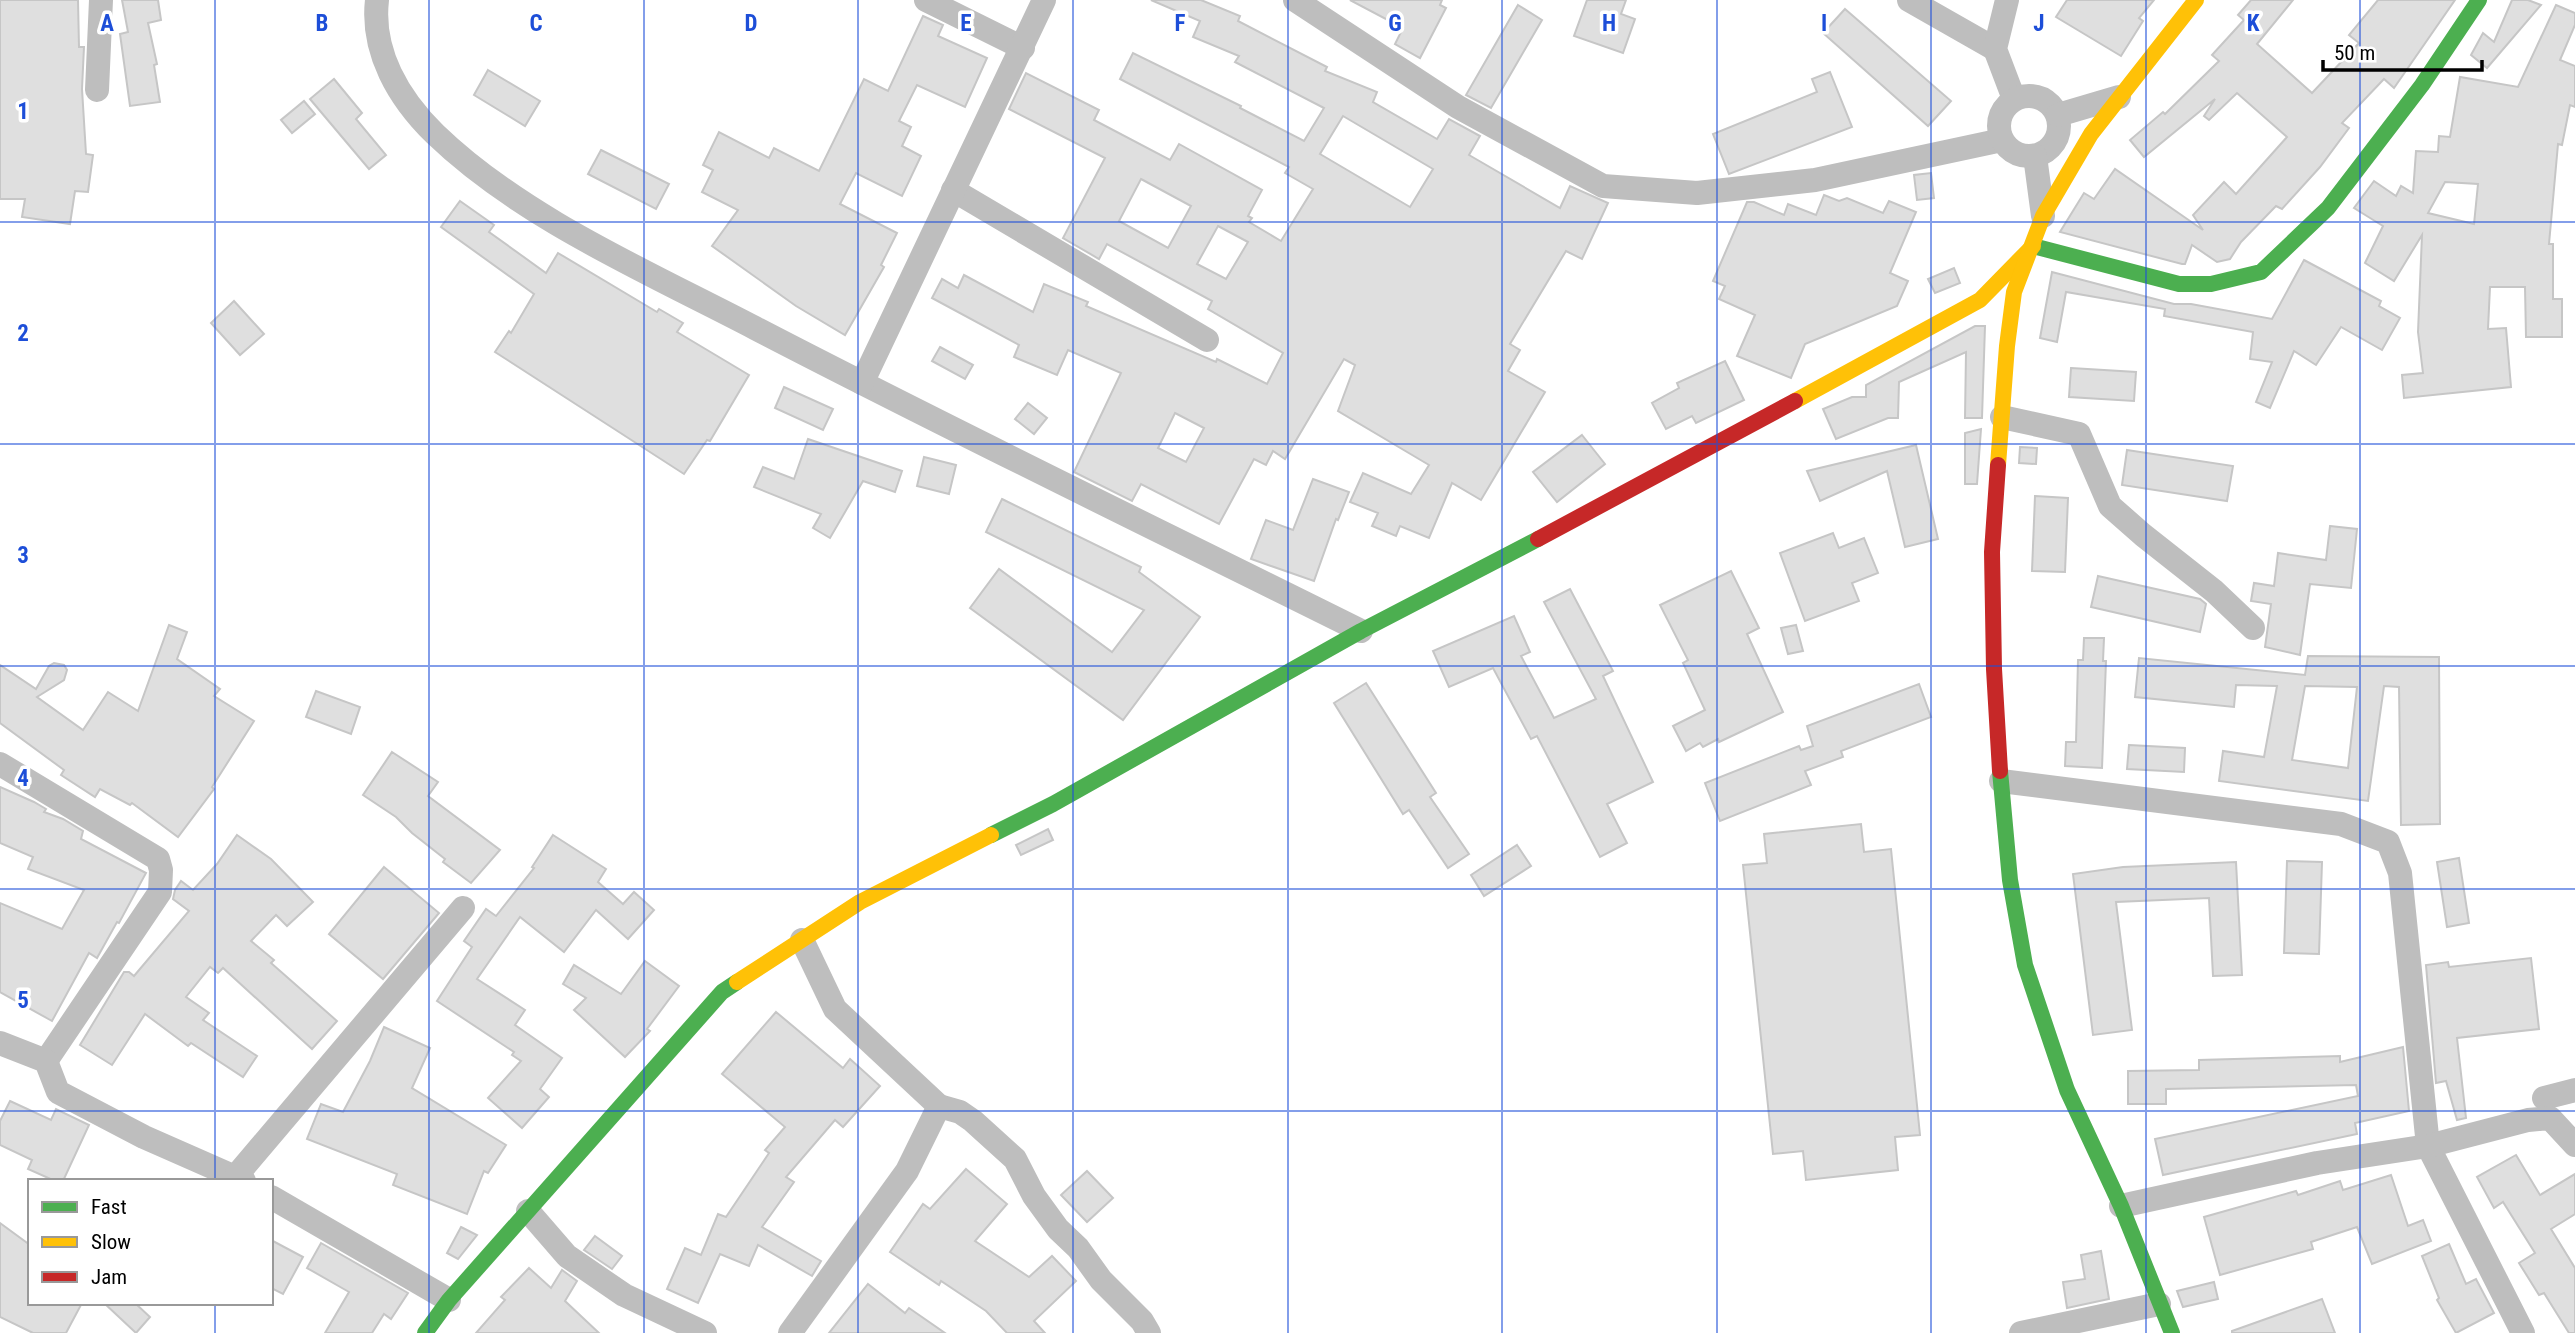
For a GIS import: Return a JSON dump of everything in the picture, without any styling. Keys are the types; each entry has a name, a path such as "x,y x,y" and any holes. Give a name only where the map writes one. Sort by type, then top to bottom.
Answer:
{"street":[{"path":"97,90 101,0"},
{"path":"377,0 376,12 383,57 398,91 434,133 483,176 580,237 862,383 1361,631"},
{"path":"926,0 1023,48"},
{"path":"862,383 1044,0"},
{"path":"1295,0 1458,107 1603,186 1697,193 1815,180 2002,140"},
{"path":"1909,0 1995,49"},
{"path":"2007,0 1995,49 2014,99"},
{"path":"2172,1333 2120,1206 2067,1090 2025,965 2010,880 2001,781 1994,668 1992,552 2014,292 2043,216 2091,134 2196,0"},
{"path":"2033,246 2179,284 2233,281 2261,272 2328,208 2422,85 2479,0"},
{"path":"2032,95 2054,107 2058,115 2058,136 2045,152 2035,156 2015,153 2002,140 1998,125 2003,109 2014,99 2032,95"},
{"path":"2058,115 2119,97"},
{"path":"2035,156 2043,216"},
{"path":"953,190 1207,340"},
{"path":"425,1333 449,1300 722,992 775,955 860,902 1053,804 1361,631 1600,507 1980,300 2033,246"},
{"path":"2002,417 2079,434 2110,506 2143,536 2214,591 2253,628"},
{"path":"0,764 158,859 161,870 160,892 46,1062"},
{"path":"2001,781 2341,824 2388,842 2400,873 2428,1146 2523,1333"},
{"path":"0,1043 46,1062 58,1092 144,1137 240,1179 463,908"},
{"path":"802,940 835,1009 939,1106 960,1112 973,1121 1015,1159 1034,1196 1058,1229 1078,1248 1101,1280 1142,1321 1149,1333"},
{"path":"2544,1098 2575,1090"},
{"path":"789,1333 907,1171 939,1106"},
{"path":"2120,1206 2317,1163 2428,1146 2528,1120 2550,1118 2575,1145"},
{"path":"273,1198 449,1300"},
{"path":"528,1211 567,1256 624,1295 705,1333"},
{"path":"2021,1333 2159,1304"}],"building":[{"path":"0,0 78,0 79,47 84,47 82,89 86,154 93,155 88,192 75,191 70,224 22,217 25,199 0,199"},
{"path":"122,0 158,0 161,20 148,23 157,64 154,65 160,102 130,106 120,34 128,32"},
{"path":"1151,0 1201,0 1240,16 1238,21 1327,67 1325,71 1377,92 1373,102 1437,139 1449,119 1480,136 1469,155 1560,208 1570,186 1608,203 1582,259 1566,251 1510,344 1520,350 1508,371 1545,392 1481,500 1452,483 1429,538 1400,526 1396,536 1372,526 1378,513 1350,502 1363,473 1411,494 1429,465 1338,411 1355,365 1344,359 1285,459 1273,451 1266,465 1254,459 1219,524 1141,484 1132,501 1074,472 1121,373 1068,350 1057,375 1014,357 1019,345 932,298 942,279 958,288 964,275 1033,312 1044,284 1088,302 1086,306 1216,362 1217,359 1267,384 1283,353 1208,309 1212,301 1107,244 1099,259 1063,238 1105,158 1009,109 1026,73 1099,110 1094,120 1170,160 1179,144 1262,190 1248,216 1252,218 1249,222 1281,241 1313,189 1285,173 1289,167 1120,79 1133,53 1241,106 1240,108 1304,141 1324,108 1235,62 1239,56 1193,37 1200,21","holes":["1343,116 1433,169 1410,207 1320,154","1141,179 1191,206 1168,248 1119,221","1218,226 1248,242 1226,279 1197,264","1175,413 1204,428 1186,462 1158,448"]},
{"path":"1350,0 1442,0 1440,5 1446,8 1420,58 1395,44 1403,28"},
{"path":"1587,0 1626,0 1621,14 1635,19 1623,53 1574,36"},
{"path":"2067,0 2154,0 2139,18 2143,21 2121,56 2056,17"},
{"path":"2251,0 2293,0 2257,44 2312,93 2359,43 2349,35 2378,0 2455,0 2394,88 2384,79 2342,123 2349,128 2320,167 2282,209 2276,206 2241,242 2230,259 2217,262 2192,245 2185,264 2182,264 2060,232 2084,193 2094,199 2115,169 2203,230 2193,215 2224,182 2236,194 2287,137 2237,93 2209,120 2204,116 2215,99 2144,157 2130,140 2163,112 2165,114 2219,61 2212,55 2244,20 2238,15"},
{"path":"2512,0 2528,0 2541,5 2487,68 2471,55 2483,33 2494,42"},
{"path":"1518,5 1542,20 1491,108 1466,95"},
{"path":"2556,5 2575,13 2575,25 2560,60 2575,66 2575,107 2570,105 2562,145 2558,144 2549,244 2553,244 2553,299 2562,299 2562,337 2526,337 2525,287 2490,287 2488,329 2506,328 2511,387 2404,398 2402,375 2423,373 2418,332 2422,235 2394,281 2365,263 2383,226 2354,208 2374,181 2396,196 2401,186 2413,193 2416,151 2438,152 2439,136 2450,137 2460,77 2518,87","holes":["2445,182 2478,184 2474,224 2428,213"]},
{"path":"1845,9 1951,101 1928,126 1823,33"},
{"path":"923,16 943,25 938,36 987,58 965,107 917,85 899,121 911,127 902,146 921,156 902,196 856,173 840,204 897,233 881,265 884,267 845,335 796,306 712,246 738,210 702,192 713,170 703,165 719,132 769,158 774,148 819,171 864,79 888,91"},
{"path":"488,70 540,101 525,126 474,95"},
{"path":"1830,72 1852,127 1729,174 1713,134 1817,92 1812,79"},
{"path":"334,79 362,113 356,119 386,155 369,169 310,99"},
{"path":"304,101 315,114 292,133 281,120"},
{"path":"601,150 669,184 656,209 588,174"},
{"path":"1931,173 1934,198 1917,200 1914,175"},
{"path":"1824,195 1839,201 1847,198 1883,213 1889,201 1916,212 1890,273 1908,281 1897,306 1805,344 1791,378 1737,356 1755,315 1719,299 1725,286 1713,281 1747,202 1754,202 1784,215 1788,204 1816,215"},
{"path":"460,201 494,225 489,232 546,273 558,253 657,312 659,309 683,323 677,332 749,375 710,441 707,440 684,474 495,352 509,331 511,333 534,294 441,227"},
{"path":"2304,260 2381,301 2379,306 2400,318 2382,350 2341,327 2316,365 2294,351 2270,408 2256,402 2272,362 2250,359 2253,332 2164,316 2165,309 2066,292 2057,342 2040,338 2052,272 2174,304 2191,304 2272,319"},
{"path":"1954,268 1960,283 1935,293 1928,279"},
{"path":"234,301 264,334 240,355 211,323"},
{"path":"1975,326 1985,326 1982,418 1965,418 1966,352 1899,382 1898,418 1888,418 1836,439 1823,409 1852,397 1866,397 1866,385"},
{"path":"940,347 973,365 965,379 932,361"},
{"path":"1725,361 1744,400 1696,423 1692,416 1666,429 1652,403 1679,388 1677,383"},
{"path":"2071,368 2136,372 2134,401 2069,397"},
{"path":"784,387 833,409 823,430 775,408"},
{"path":"1028,403 1047,418 1034,434 1015,419"},
{"path":"1981,429 1977,484 1965,484 1965,433"},
{"path":"1582,435 1605,464 1557,502 1533,472"},
{"path":"808,439 902,471 895,492 863,481 830,538 813,528 821,514 754,487 763,467 794,479"},
{"path":"1916,445 1938,539 1905,547 1887,471 1820,501 1807,471"},
{"path":"2020,447 2037,448 2036,464 2019,463"},
{"path":"2127,450 2233,466 2227,501 2122,485"},
{"path":"924,457 956,465 949,494 917,486"},
{"path":"1313,479 1349,492 1338,520 1336,519 1314,581 1251,559 1266,520 1293,530"},
{"path":"2035,496 2068,498 2065,572 2032,571"},
{"path":"1002,499 1141,567 1139,572 1200,617 1123,720 970,608 999,569 1112,652 1144,610 986,532"},
{"path":"2330,526 2357,529 2351,588 2310,584 2300,655 2265,647 2271,604 2251,601 2254,583 2274,586 2278,553 2326,560"},
{"path":"1833,533 1839,548 1864,538 1878,573 1852,583 1859,601 1805,621 1780,553"},
{"path":"1731,571 1759,628 1747,634 1783,712 1719,742 1718,739 1703,747 1700,743 1686,751 1673,726 1705,710 1683,663 1688,660 1660,605"},
{"path":"2098,576 2200,599 2206,604 2200,632 2091,607"},
{"path":"1570,589 1613,671 1603,676 1653,782 1607,804 1627,843 1600,857 1537,736 1531,739 1493,668 1449,687 1433,651 1514,616 1530,652 1521,656 1554,718 1596,699 1544,602"},
{"path":"169,625 187,632 177,659 220,689 214,696 254,721 212,787 214,789 178,837 132,803 130,805 100,789 95,797 61,775 64,770 0,723 0,665 36,689 49,666 54,663 64,665 67,670 64,680 37,697 83,730 108,692 138,711"},
{"path":"1796,625 1803,651 1788,654 1781,628"},
{"path":"2084,638 2104,638 2103,661 2106,661 2102,768 2065,766 2066,742 2076,742 2078,660 2083,660"},
{"path":"2308,656 2439,657 2440,824 2401,825 2399,687 2384,686 2368,801 2219,781 2223,751 2264,757 2277,686 2236,685 2234,707 2135,697 2139,658 2305,675","holes":["2305,686 2357,687 2348,768 2292,760"]},
{"path":"1366,683 1436,793 1430,797 1469,854 1448,868 1409,810 1403,814 1334,703"},
{"path":"1919,684 1931,717 1841,751 1843,757 1805,771 1811,785 1720,821 1705,783 1799,746 1801,750 1813,746 1807,726"},
{"path":"316,691 360,707 351,734 306,717"},
{"path":"2129,745 2185,748 2184,772 2127,769"},
{"path":"392,752 438,782 428,796 500,850 471,883 443,862 445,859 396,817 363,795"},
{"path":"0,787 34,802 46,809 44,812 63,819 83,831 81,839 146,873 97,958 89,953 52,1021 0,992 0,903 62,929 84,890 28,869 33,857 0,843"},
{"path":"1861,824 1864,852 1891,849 1920,1135 1895,1137 1898,1170 1806,1180 1803,1151 1773,1154 1743,865 1767,863 1764,834"},
{"path":"1048,829 1053,840 1021,855 1016,845"},
{"path":"237,835 271,859 313,902 287,926 276,915 251,941 274,960 271,963 337,1021 312,1049 223,968 218,973 210,967 186,997 209,1013 203,1020 257,1056 243,1077 191,1043 188,1046 145,1014 112,1065 80,1045 124,972 134,976 189,911 173,899 181,881 193,890 217,864"},
{"path":"553,835 606,869 598,882 623,904 634,892 654,910 628,939 596,910 564,952 520,917 477,979 525,1010 515,1025 562,1058 540,1089 549,1097 522,1128 488,1098 521,1061 512,1055 514,1052 437,1001 472,947 464,941 486,909 496,916 534,868 532,867"},
{"path":"1517,845 1531,866 1484,896 1471,875"},
{"path":"2459,858 2469,923 2447,927 2437,862"},
{"path":"2287,861 2322,862 2319,954 2284,953"},
{"path":"2236,862 2242,975 2213,976 2209,898 2116,902 2132,1030 2093,1035 2073,874 2123,867"},
{"path":"384,867 439,913 383,979 329,934"},
{"path":"2531,958 2539,1029 2457,1038 2466,1118 2457,1120 2446,1081 2436,1083 2426,965 2448,962 2449,967"},
{"path":"645,961 679,986 647,1029 650,1031 625,1057 574,1010 586,998 563,984 574,965 621,994"},
{"path":"776,1012 843,1068 850,1059 880,1086 843,1127 835,1120 786,1177 794,1182 762,1227 821,1261 812,1276 758,1245 749,1266 720,1254 698,1303 667,1289 685,1248 701,1255 718,1214 726,1217 769,1153 765,1150 785,1127 722,1074"},
{"path":"384,1027 430,1048 412,1088 506,1145 488,1173 484,1171 467,1214 393,1185 397,1174 307,1139 321,1104 343,1112 370,1061"},
{"path":"2403,1047 2409,1111 2355,1123 2357,1134 2163,1175 2155,1139 2358,1096 2356,1085 2166,1089 2166,1104 2128,1104 2128,1071 2199,1070 2199,1060 2340,1056 2340,1062"},
{"path":"10,1101 51,1120 56,1109 89,1125 64,1179 50,1179 28,1169 32,1160 0,1145 0,1121"},
{"path":"2516,1155 2540,1195 2575,1174 2575,1214 2551,1229 2575,1268 2575,1333 2569,1333 2544,1293 2539,1295 2519,1263 2535,1253 2503,1202 2494,1208 2477,1177"},
{"path":"966,1169 1007,1204 975,1241 1029,1277 1052,1256 1076,1281 1034,1321 1045,1333 1007,1333 986,1311 941,1281 939,1285 890,1252 923,1204 930,1209"},
{"path":"1087,1171 1113,1198 1087,1222 1061,1195"},
{"path":"2391,1175 2408,1226 2423,1220 2431,1241 2372,1264 2357,1227 2311,1242 2313,1249 2220,1275 2204,1217 2296,1191 2298,1195 2340,1181 2343,1190"},
{"path":"0,1223 28,1244 28,1305 81,1305 66,1333 33,1333 0,1317"},
{"path":"461,1227 477,1235 458,1259 447,1253"},
{"path":"595,1236 622,1256 612,1269 584,1250"},
{"path":"273,1241 303,1257 283,1294 273,1289"},
{"path":"321,1243 408,1293 391,1319 384,1314 372,1333 325,1333 349,1292 307,1268"},
{"path":"2449,1244 2466,1284 2476,1279 2494,1313 2456,1333 2437,1300 2439,1298 2422,1256"},
{"path":"2101,1251 2109,1299 2067,1308 2063,1282 2085,1279 2081,1255"},
{"path":"529,1268 551,1288 562,1270 577,1281 565,1301 599,1333 476,1333 505,1300 501,1297"},
{"path":"2214,1282 2218,1299 2183,1307 2177,1291"},
{"path":"868,1284 905,1313 909,1308 945,1333 829,1333"},
{"path":"2322,1299 2335,1333 2232,1333 2232,1331"},
{"path":"106,1305 137,1305 150,1317 136,1333"}],"traffic: fast":[{"path":"2033,246 2179,284 2211,284 2261,272 2328,208 2422,85 2479,0"},
{"path":"991,835 1053,804 1361,631 1538,539"},
{"path":"2000,771 2010,880 2025,965 2067,1090 2121,1206 2172,1333"},
{"path":"425,1333 449,1300 722,992 737,982"}],"traffic: slow":[{"path":"1998,465 2014,292 2043,216 2091,134 2196,0"},
{"path":"1795,401 1980,300 2033,246"},
{"path":"737,982 860,902 991,835"}],"traffic: jam":[{"path":"1538,539 1795,401"},
{"path":"1998,465 1992,552 1994,669 2000,771"}]}
